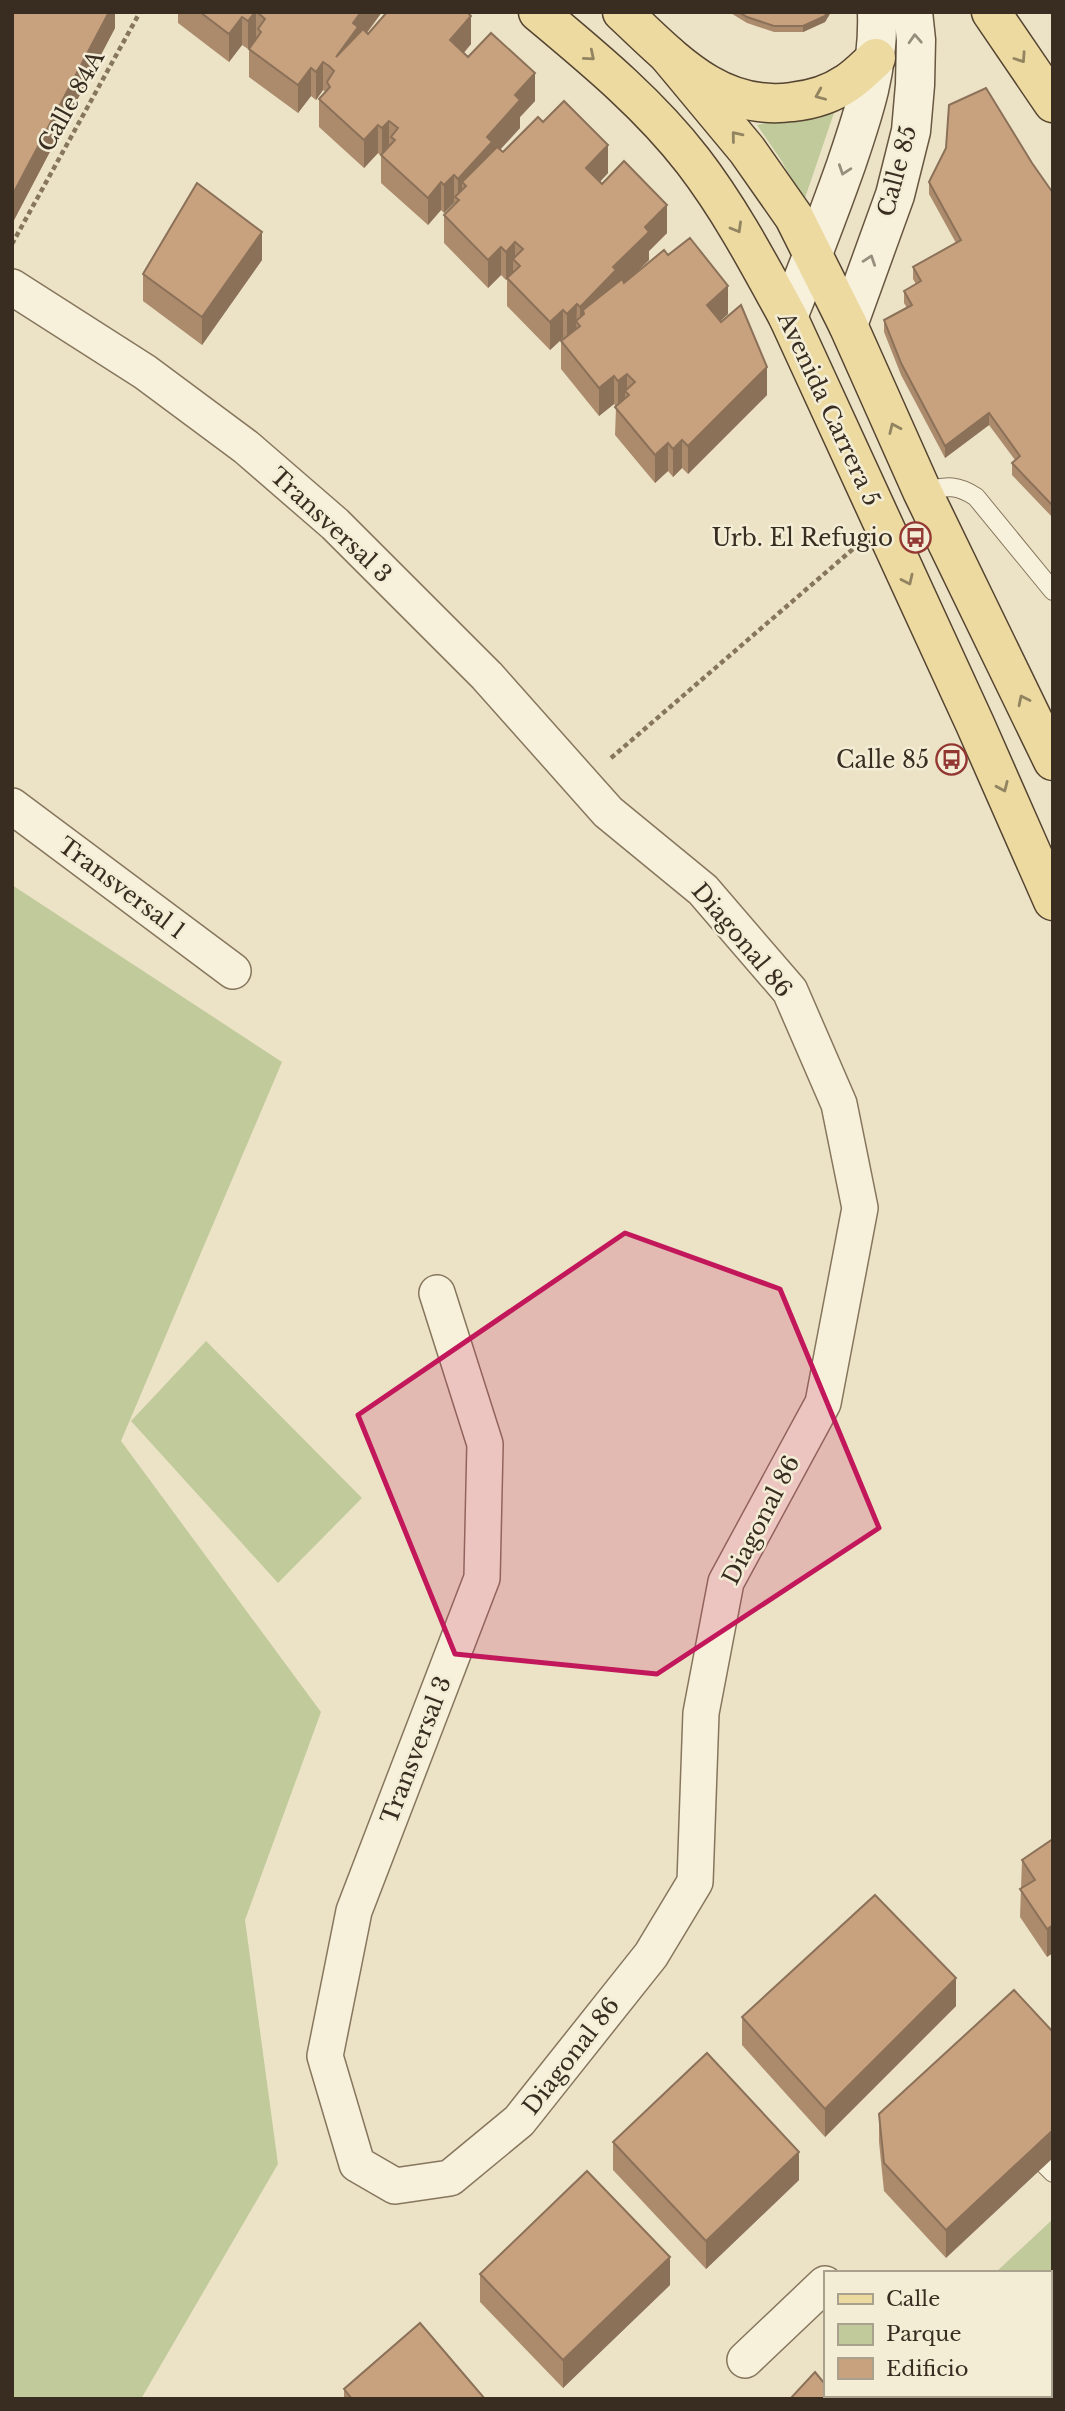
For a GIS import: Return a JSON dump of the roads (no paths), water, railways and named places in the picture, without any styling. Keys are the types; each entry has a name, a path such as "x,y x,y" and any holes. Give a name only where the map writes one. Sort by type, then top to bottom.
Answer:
{"main road":[{"name":"Avenida Carrera 5","path":"538,12 609,72 666,128 694,161 727,211 788,317 1053,901"},
{"path":"622,12 698,79 733,98 771,105 810,100 846,84 876,58"},
{"name":"Calle 85","path":"788,317 870,92 876,58 877,12"},
{"name":"Calle 85","path":"848,325 895,195 911,131 916,40 912,12"},
{"path":"991,12 1053,103"},
{"path":"668,55 733,132 776,188 794,217 848,325 922,491 1053,761"}],"street":[{"name":"Transversal 3","path":"12,286 145,372 246,447 325,516 487,676 608,812"},
{"name":"Transversal 1","path":"12,806 233,971"},
{"name":"Diagonal 86","path":"395,2186 450,2178 519,2121 651,1955 695,1882 701,1713 726,1581 823,1403 860,1208 839,1104 790,991 703,890 608,812"},
{"name":"Transversal 3","path":"395,2186 357,2164 326,2056 354,1911 482,1578 485,1444 437,1293"},
{"path":"745,2360 824,2285"}],"lane":[{"path":"922,491 948,486 963,488 976,497 1053,591"}],"place":[{"name":"Urb. El Refugio","path":"916,538"},
{"name":"Calle 85","path":"952,760"}]}
